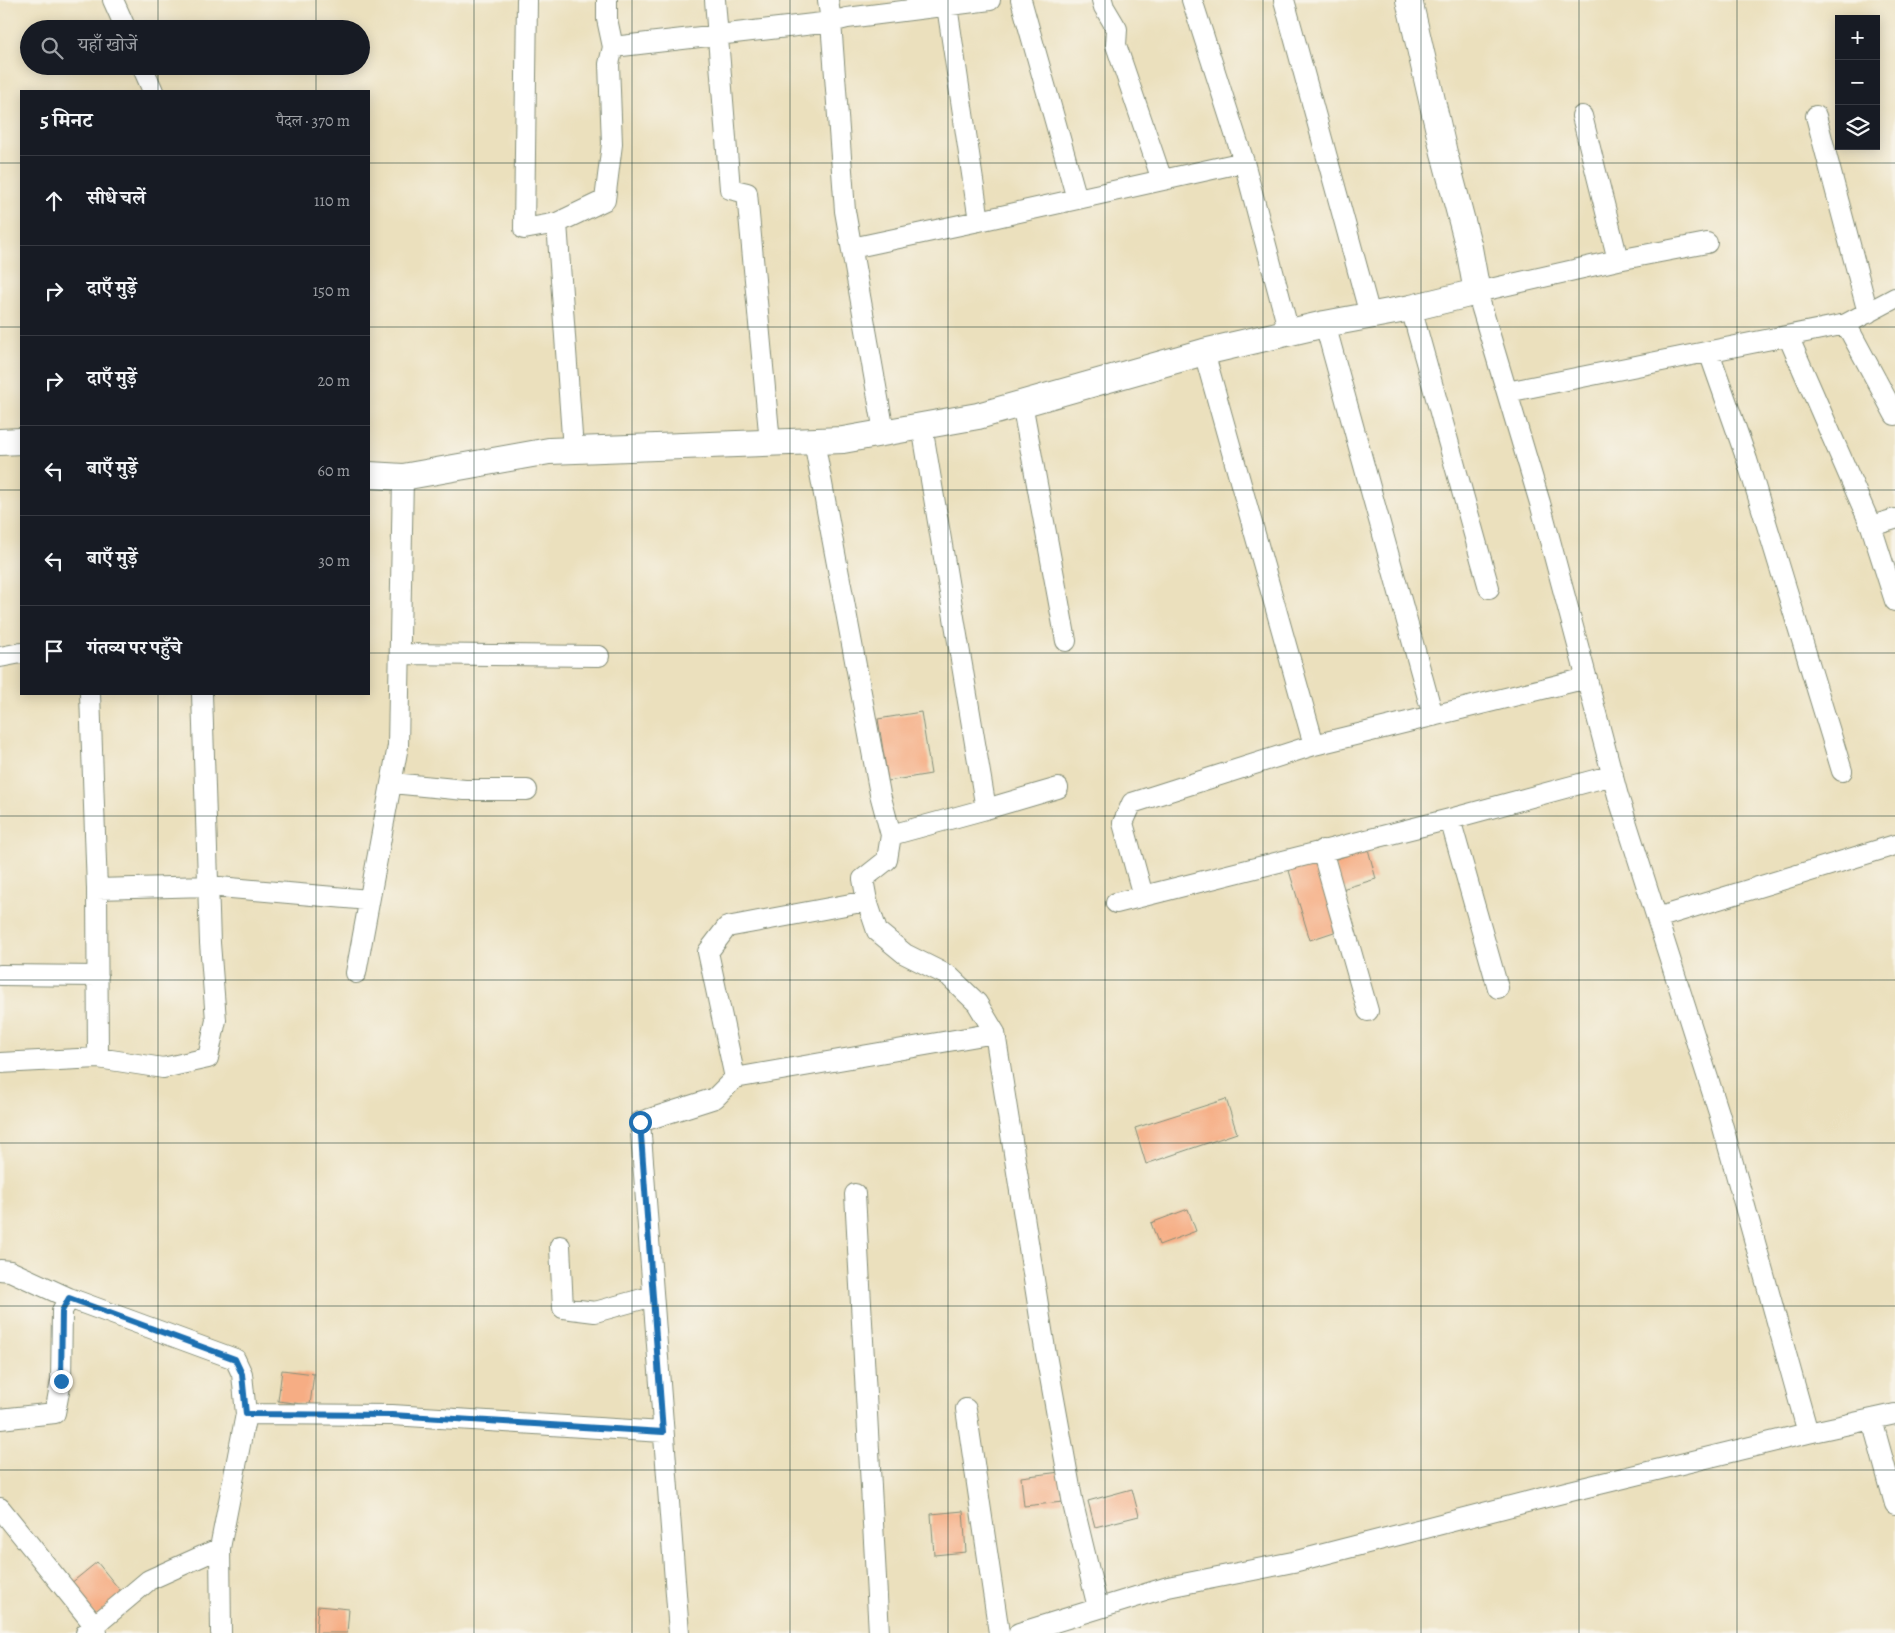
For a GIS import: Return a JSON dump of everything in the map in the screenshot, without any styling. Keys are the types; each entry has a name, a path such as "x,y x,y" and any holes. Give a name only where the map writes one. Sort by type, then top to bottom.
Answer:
{"street":[{"path":"113,0 122,20"},
{"path":"527,0 524,229 558,223 605,200 612,144 609,64 613,47 607,19 607,0"},
{"path":"715,0 730,189 747,193 770,443"},
{"path":"828,0 845,211 884,432"},
{"path":"613,47 831,22 847,18 990,0"},
{"path":"1021,0 1077,199"},
{"path":"1102,0 1117,30 1116,45 1162,180"},
{"path":"1192,0 1244,162 1289,332"},
{"path":"1284,0 1370,315"},
{"path":"1409,0 1444,153 1469,248 1477,292 1540,503 1613,775 1719,1113 1808,1433"},
{"path":"947,6 979,221"},
{"path":"146,75 153,90"},
{"path":"1582,116 1618,260"},
{"path":"1816,116 1868,313"},
{"path":"852,248 1244,162"},
{"path":"558,223 573,450"},
{"path":"370,474 403,477 549,451 844,440 978,416 1204,352 1325,324 1411,308 1618,260 1707,242"},
{"path":"1507,392 1846,324 1895,298"},
{"path":"1411,308 1489,588"},
{"path":"1325,324 1433,716"},
{"path":"1846,324 1895,415"},
{"path":"1788,336 1871,526 1895,601"},
{"path":"1204,352 1314,745"},
{"path":"1709,352 1747,460 1842,771"},
{"path":"1022,403 1066,641"},
{"path":"922,426 986,809"},
{"path":"0,442 20,441"},
{"path":"814,441 880,794 891,835 887,860 864,879 867,901 876,932 905,954 949,976 977,1003 995,1033 1073,1504 1098,1608"},
{"path":"356,973 398,746 403,477"},
{"path":"1871,526 1895,520"},
{"path":"0,657 20,653"},
{"path":"400,654 599,656"},
{"path":"1144,896 1123,822 1132,803 1314,745 1587,678"},
{"path":"90,695 97,889 98,1058"},
{"path":"0,1063 98,1058 163,1068 208,1058 216,1020 210,943 202,695"},
{"path":"1116,903 1450,819 1613,775"},
{"path":"392,783 465,790 527,790"},
{"path":"891,835 1058,788"},
{"path":"1450,819 1498,988"},
{"path":"1657,918 1895,845"},
{"path":"1322,850 1368,1011"},
{"path":"97,889 208,886 370,900"},
{"path":"735,1078 708,952 727,927 867,901"},
{"path":"0,976 98,976"},
{"path":"679,1633 640,1122 715,1098 735,1078 995,1033"},
{"path":"855,1194 879,1633"},
{"path":"560,1246 563,1308 595,1312 653,1296"},
{"path":"0,1270 10,1271 69,1298 235,1359 242,1374 246,1414 220,1548 221,1633"},
{"path":"0,1419 55,1413 61,1381 62,1311 69,1298"},
{"path":"966,1409 999,1633"},
{"path":"246,1414 392,1415 663,1432"},
{"path":"1019,1633 1168,1586 1293,1562 1554,1495 1808,1433 1895,1414"},
{"path":"1872,1420 1895,1504"},
{"path":"0,1508 93,1631 149,1580 220,1548"}],"building":[{"path":"921,712 931,774 888,781 878,719"},
{"path":"1368,849 1376,879 1342,889 1333,860"},
{"path":"1318,855 1340,930 1310,940 1287,864"},
{"path":"1226,1099 1237,1133 1146,1164 1135,1128"},
{"path":"1188,1209 1196,1231 1159,1245 1151,1223"},
{"path":"282,1370 314,1374 310,1405 278,1401"},
{"path":"1060,1472 1063,1502 1024,1506 1021,1477"},
{"path":"1132,1489 1139,1516 1095,1527 1088,1501"},
{"path":"963,1511 966,1552 934,1555 931,1514"},
{"path":"97,1562 123,1594 96,1616 70,1584"},
{"path":"318,1606 349,1609 347,1633 316,1633"}],"route":[{"path":"61,1381 62,1311 69,1298 235,1359 242,1374 246,1414 392,1415 663,1432 640,1122"}]}
